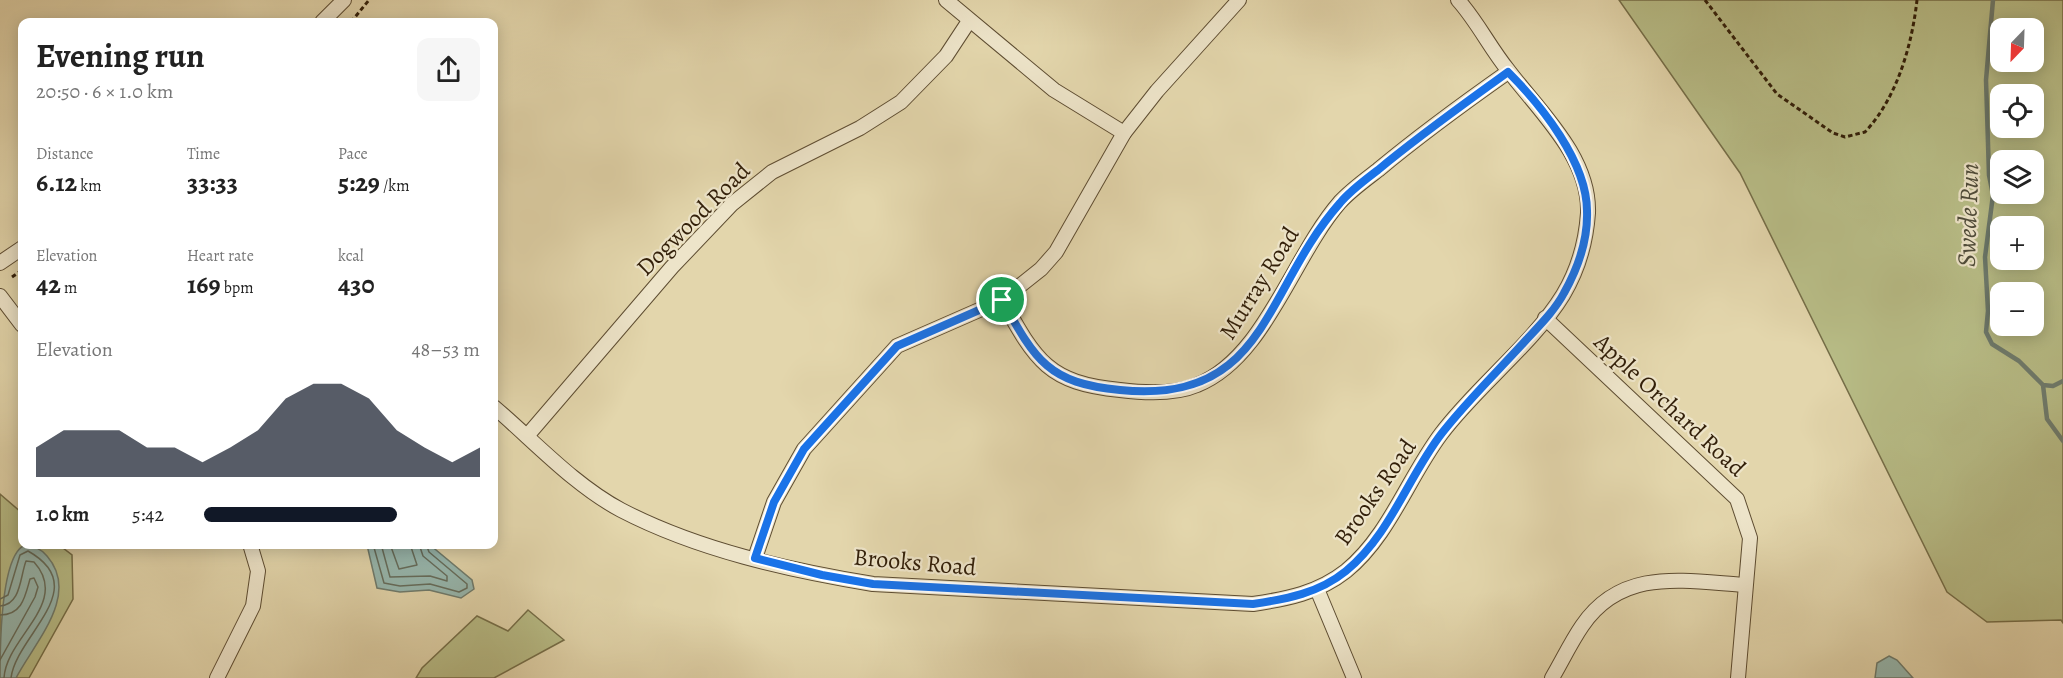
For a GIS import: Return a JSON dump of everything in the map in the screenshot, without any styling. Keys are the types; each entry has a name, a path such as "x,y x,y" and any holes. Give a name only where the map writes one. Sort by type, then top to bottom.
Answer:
{"street":[{"path":"326,18 344,0"},
{"path":"946,0 1053,90 1124,133"},
{"path":"755,558 774,502 804,449 897,346 1002,300 1041,269 1056,252 1124,133 1157,91 1239,0"},
{"name":"Brooks Road","path":"498,410 586,486 621,509 700,543 822,575 873,584 1253,604 1293,598 1317,589 1346,571 1374,542 1441,434 1545,318 1563,295 1582,255 1588,212 1586,192 1572,155 1524,88 1508,72 1458,0"},
{"name":"Dogwood Road","path":"528,436 672,267 732,204 772,172 860,128 902,102 946,56 969,21"},
{"name":"Murray Road","path":"1002,300 1022,335 1046,365 1065,379 1089,387 1141,392 1195,386 1219,375 1238,359 1253,340 1313,237 1341,201 1414,140 1508,72"},
{"path":"0,263 18,251"},
{"path":"0,296 18,320"},
{"name":"Apple Orchard Road","path":"1545,318 1737,499 1750,538 1737,678"},
{"path":"217,678 253,606 258,571 251,549"},
{"path":"1552,678 1582,626 1597,608 1616,594 1638,584 1661,580 1745,585"},
{"path":"1317,589 1354,678"}],"path":[{"path":"354,18 369,0"},
{"path":"1705,0 1777,94 1833,133 1845,137 1865,132 1887,101 1905,59 1917,0"},
{"path":"12,277 18,273"}],"green space":[{"path":"1619,0 2063,0 2063,623 2061,620 1987,622 1947,592 1740,173"},
{"path":"0,494 18,510 18,549 64,549 72,555 73,599 29,678 0,678"},
{"path":"528,610 564,640 494,678 416,678 422,668 477,616 508,631"}],"water":[{"path":"20,549 42,551 56,571 59,587 57,603 51,618 16,678 0,678 3,607 15,555"},
{"path":"368,549 435,549 472,580 474,589 461,598 429,590 400,592 377,588"},
{"path":"1889,656 1897,660 1913,678 1875,678 1877,663"}],"waterway":[{"name":"Swede Run","path":"1993,0 1986,80 1989,175 1993,195 1985,257 1988,311 1986,332 1992,344 2019,361 2043,385 2053,386 2063,381"},
{"path":"2043,385 2047,419 2063,441"}],"route":[{"path":"1508,72 1524,88 1572,155 1586,192 1588,212 1582,255 1563,295 1441,434 1374,542 1346,571 1317,589 1293,598 1253,604 1159,601 873,584 822,575 755,558 774,502 804,449 897,346 1002,300 1022,335 1046,365 1065,379 1089,387 1141,392 1169,391 1195,386 1219,375 1238,359 1253,340 1313,237 1341,201 1414,140 1508,72"}]}
